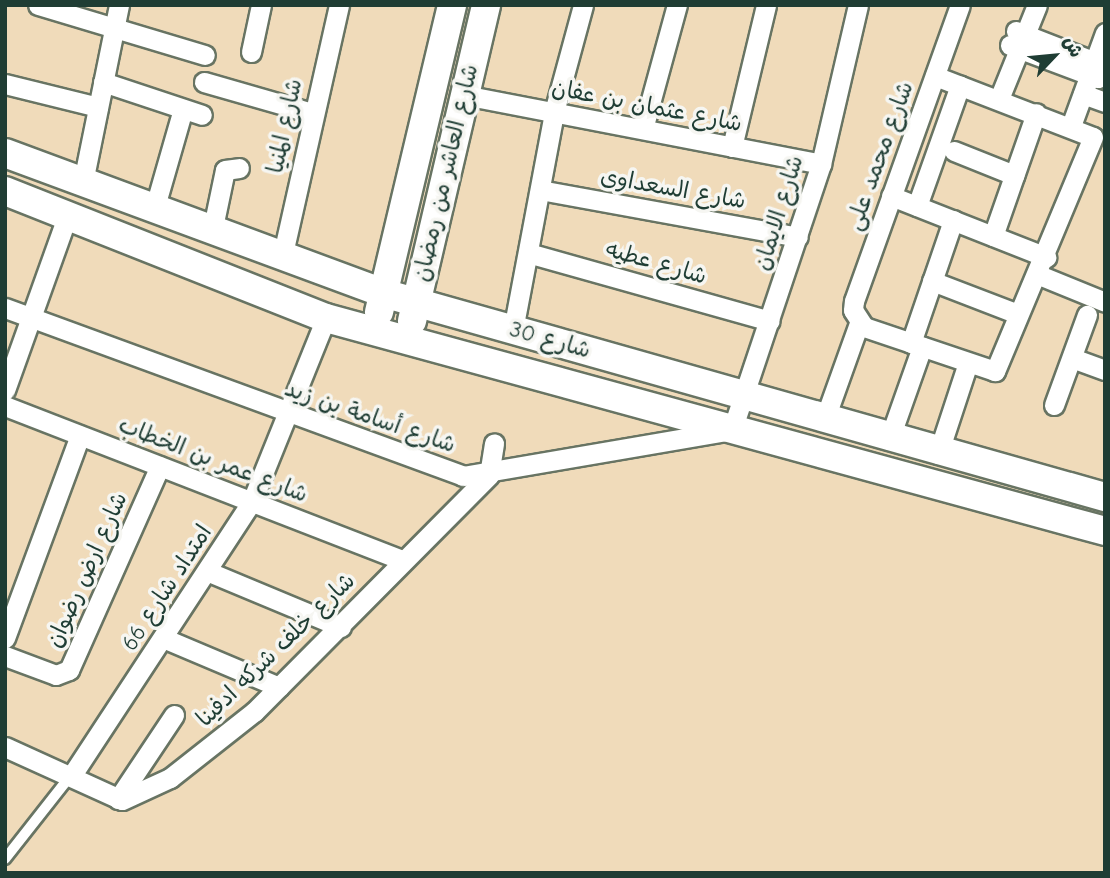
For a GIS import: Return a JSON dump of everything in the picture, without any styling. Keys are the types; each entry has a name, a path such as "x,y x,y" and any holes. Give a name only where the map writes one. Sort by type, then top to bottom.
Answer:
{"street":[{"path":"38,5 115,25 205,55"},
{"path":"83,182 119,5"},
{"path":"251,52 261,5"},
{"name":"شارع العاشر من رمضان","path":"374,331 452,5"},
{"name":"شارع العاشر من رمضان","path":"407,340 486,5"},
{"path":"513,330 554,113 583,5"},
{"path":"643,130 677,5"},
{"path":"732,147 766,5"},
{"name":"شارع الايمان","path":"732,430 821,164 858,5"},
{"name":"شارع محمد على","path":"824,421 862,325 854,301 960,5"},
{"path":"995,98 1017,40 1026,5"},
{"path":"1017,40 1037,5"},
{"name":"شارع المنيا","path":"282,258 335,6"},
{"path":"1075,127 1096,79 1105,33"},
{"path":"1017,40 1096,79"},
{"path":"862,325 968,363 999,369 1093,143 1075,127 935,76"},
{"path":"103,82 192,112 154,209"},
{"path":"204,82 312,113"},
{"path":"5,84 98,107"},
{"path":"917,206 960,85"},
{"name":"شارع عثمان بن عفان","path":"464,95 821,164"},
{"path":"993,236 1036,113"},
{"path":"954,151 1014,175"},
{"name":"شارع 30","path":"5,153 282,258 383,293 938,454 1105,497"},
{"path":"212,232 225,170 239,168"},
{"name":"شارع السعداوى","path":"540,190 798,237"},
{"name":"شارع 30","path":"5,191 326,318 1105,531"},
{"path":"891,196 993,236 1105,302"},
{"path":"5,390 68,214"},
{"path":"889,440 932,282 953,220"},
{"name":"شارع عطيه","path":"528,253 770,321"},
{"path":"932,282 1010,310"},
{"name":"شارع أسامة بن زيد","path":"5,308 290,416 463,476 489,475 732,430"},
{"path":"1054,405 1087,315"},
{"name":"امتداد شارع 66","path":"72,775 209,572 253,501 290,416 326,318"},
{"path":"1072,358 1105,370"},
{"path":"938,454 968,363"},
{"name":"شارع عمر بن الخطاب","path":"5,406 403,560"},
{"path":"5,638 80,436"},
{"path":"489,475 494,443"},
{"name":"شارع ارض رضوان","path":"5,656 56,675 69,670 160,466"},
{"name":"شارع خلف شركه ادفينا","path":"118,799 135,799 170,778 279,687 489,475"},
{"path":"209,572 341,627"},
{"path":"163,638 279,687"},
{"path":"5,747 72,775 118,799 174,715"}],"lane":[{"name":"امتداد شارع 66","path":"5,859 72,775"}]}
